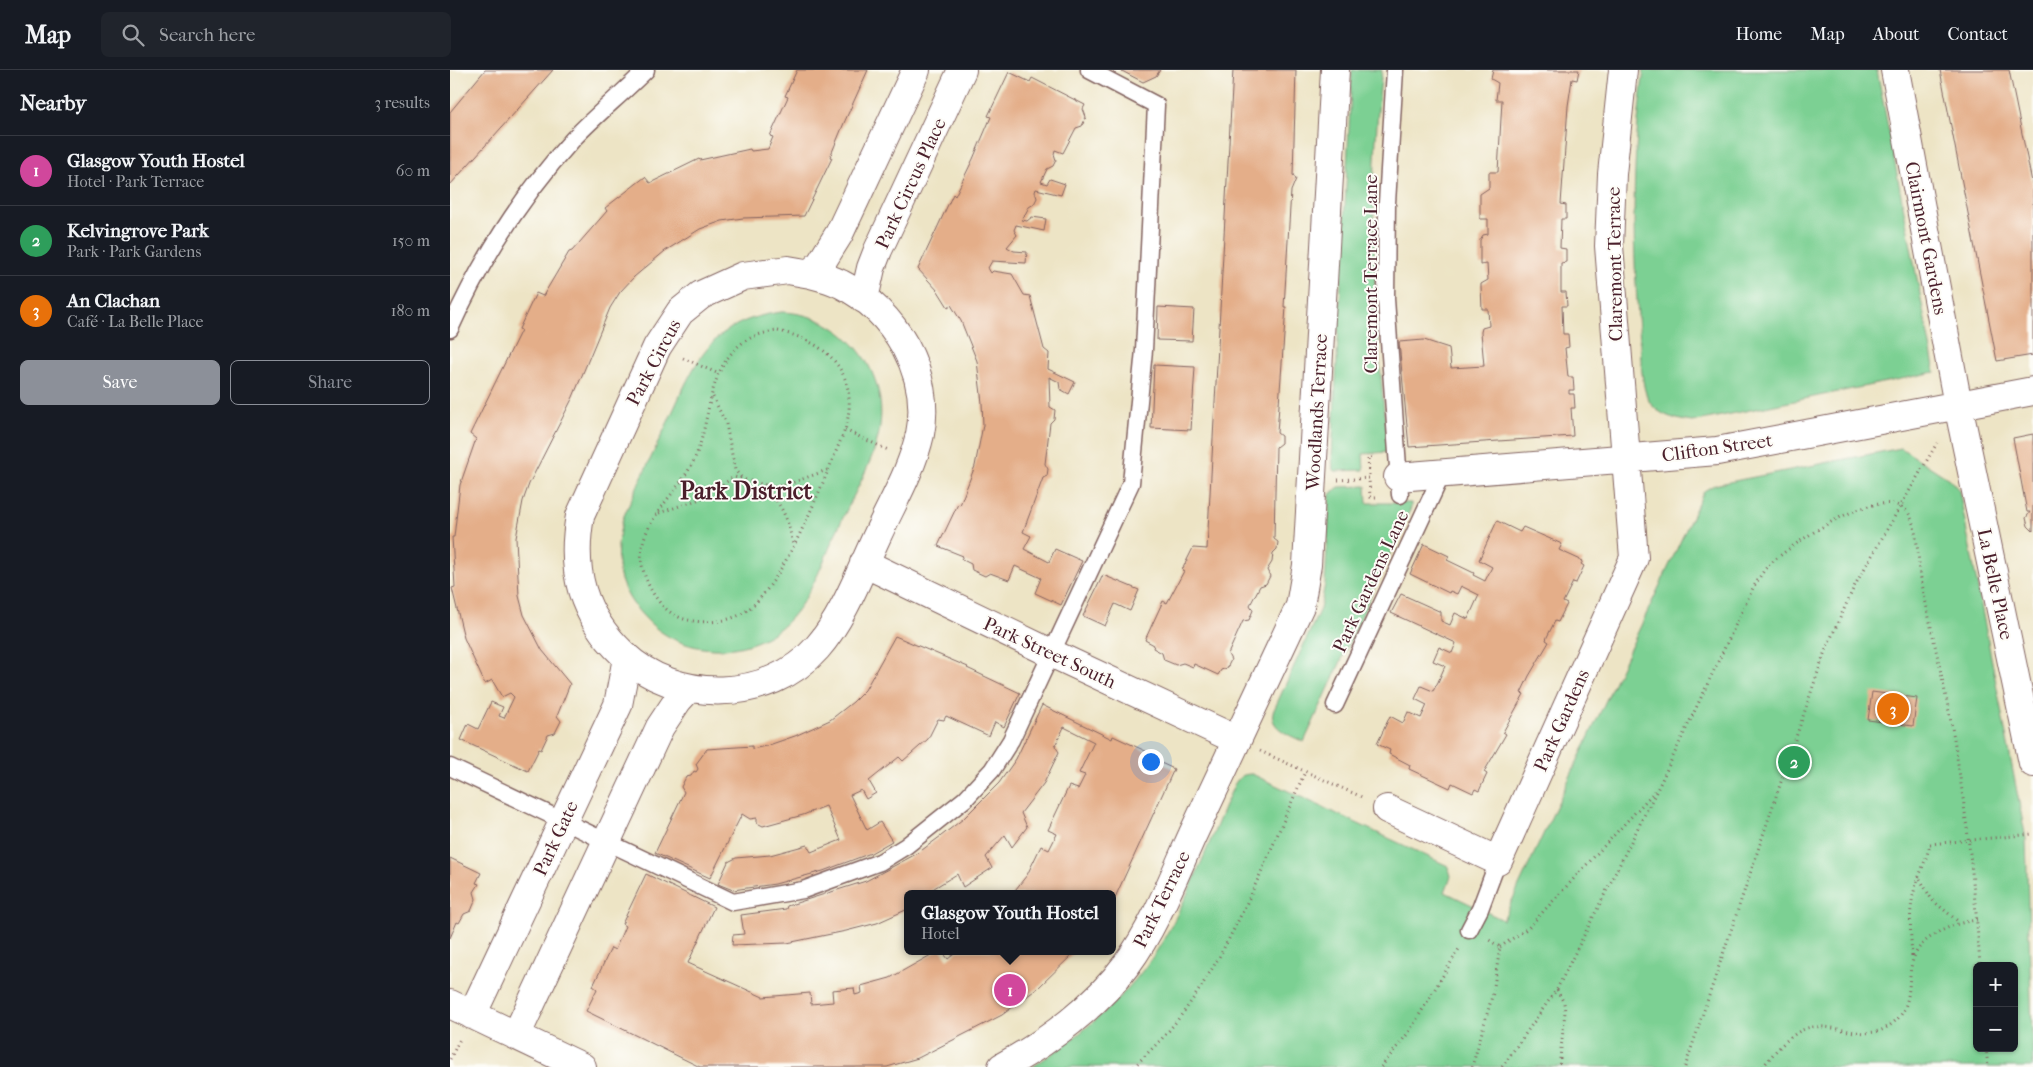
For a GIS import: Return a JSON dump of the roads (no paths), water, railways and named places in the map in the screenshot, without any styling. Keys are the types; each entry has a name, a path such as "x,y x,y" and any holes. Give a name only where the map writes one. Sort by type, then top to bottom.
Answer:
{"street":[{"path":"811,274 821,263 839,234 916,70"},
{"name":"Park Circus Place","path":"864,299 871,268 878,250 962,70"},
{"name":"Woodlands Terrace","path":"1237,740 1300,606 1307,565 1335,70"},
{"name":"Claremont Terrace","path":"1623,70 1612,174 1609,246 1624,458"},
{"name":"Clairmont Gardens","path":"1895,70 1958,405"},
{"name":"Park Circus","path":"788,270 811,274 839,283 864,299 886,319 909,351 920,388 922,409 920,434 912,461 864,563 828,633 818,647 795,668 760,684 704,691 657,678 627,658 601,630 589,611 580,589 576,538 580,516 592,486 657,347 680,312 701,295 743,276 788,270"},
{"name":"Clifton Street","path":"1394,489 1442,474 1717,451 2033,391"},
{"name":"La Belle Place","path":"1958,405 2033,763"},
{"name":"Park Gardens","path":"1498,861 1634,558 1624,458"},
{"name":"Park Street South","path":"864,563 1237,740"},
{"name":"Park Gate","path":"461,1010 564,819 618,705 627,658"},
{"path":"516,1036 660,727 678,700 689,688"},
{"name":"Park Terrace","path":"1002,1067 1047,1038 1082,1011 1130,960 1153,917 1237,740"},
{"path":"1387,809 1498,861"},
{"path":"461,1010 582,1067"}],"lane":[{"path":"450,329 481,267 504,229 537,183 575,138 646,70"},
{"path":"450,767 564,819 733,902 802,890 880,862 906,846 966,799 992,770 1012,740 1131,483 1144,350 1156,105 1089,70"},
{"name":"Claremont Terrace Lane","path":"1394,489 1386,290 1387,203 1395,70"},
{"name":"Park Gardens Lane","path":"1335,705 1442,474"},
{"path":"1469,930 1480,909 1498,861"}],"place":[{"name":"An Clachan","path":"1893,709"},
{"name":"Kelvingrove Park","path":"1794,762"},
{"name":"Glasgow Youth Hostel","path":"1010,990"}],"district":[{"name":"Park District","path":"746,491"}]}
